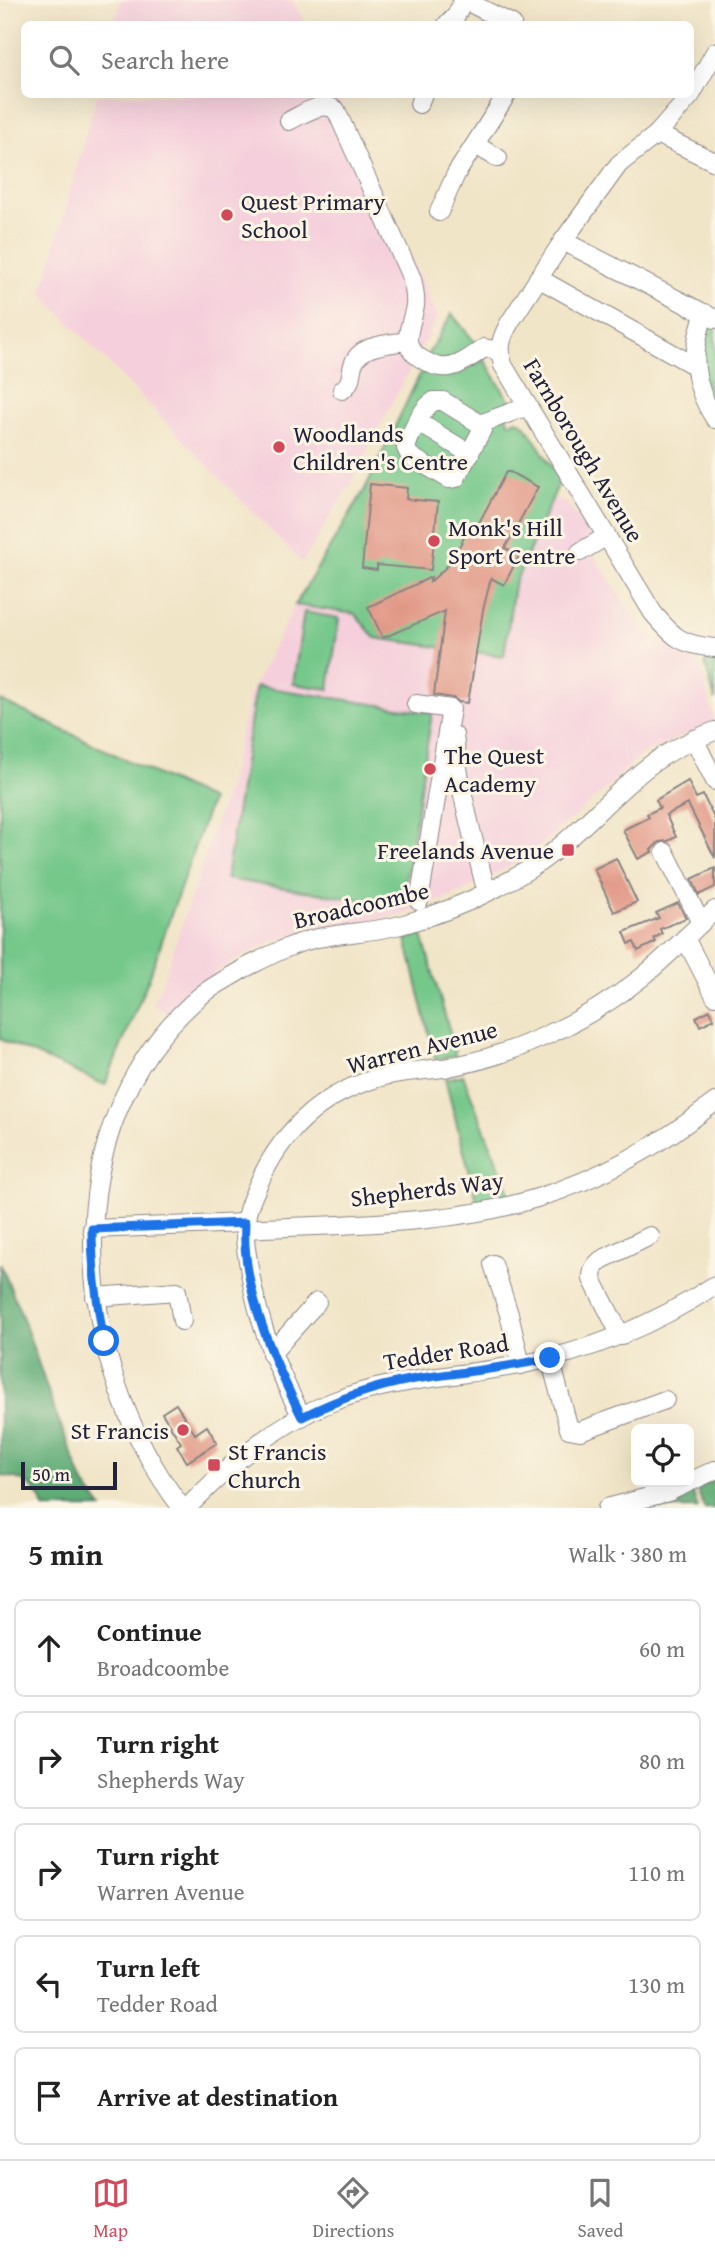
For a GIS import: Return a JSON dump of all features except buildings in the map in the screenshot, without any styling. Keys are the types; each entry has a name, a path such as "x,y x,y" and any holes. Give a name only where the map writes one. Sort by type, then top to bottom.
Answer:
{"street":[{"path":"450,21 456,16 463,0 506,21"},
{"name":"Farnborough Avenue","path":"694,88 715,52"},
{"path":"439,212 456,174 504,98"},
{"name":"Farnborough Avenue","path":"687,98 657,134 619,164 538,278 502,337 499,351 503,365 653,613 673,637 698,646 715,648"},
{"path":"289,121 326,105 336,110 412,279 415,305 407,341 411,352 435,367 446,368 458,365 484,348 499,351"},
{"path":"657,134 715,162"},
{"path":"475,145 498,158"},
{"path":"563,241 710,316 696,345 695,366 698,387 715,419"},
{"path":"538,278 695,366"},
{"path":"342,390 350,382 356,358 363,352 380,345 407,341"},
{"path":"443,401 480,424 482,430 456,478 449,479 410,456 406,448 418,422 428,404 443,401"},
{"path":"480,424 528,406"},
{"path":"418,422 470,454"},
{"path":"580,552 607,536"},
{"path":"416,704 451,709"},
{"path":"451,709 456,765 484,882 489,891"},
{"path":"419,901 451,709"},
{"name":"Broadcoombe","path":"184,1508 163,1483 142,1447 125,1409 104,1341 92,1262 92,1229 102,1160 122,1103 144,1059 172,1023 201,995 280,951 314,939 401,925 443,912 489,891 539,863 653,762 694,739 715,731"},
{"path":"694,739 715,781"},
{"path":"665,852 701,923"},
{"name":"Warren Avenue","path":"302,1417 271,1354 255,1299 247,1256 247,1210 267,1164 281,1142 322,1103 371,1080 452,1066 510,1050 582,1018 622,992 656,965 715,910"},
{"path":"685,938 715,996"},
{"name":"Shepherds Way","path":"92,1229 245,1226 450,1216 535,1199 574,1185 650,1148 681,1129 715,1102"},
{"path":"621,1336 592,1279 592,1272 601,1260 649,1236"},
{"path":"493,1264 521,1365"},
{"name":"Tedder Road","path":"184,1508 258,1443 331,1402 409,1380 521,1365 550,1358 621,1336 670,1312 715,1285"},
{"path":"96,1297 177,1291 182,1321"},
{"path":"271,1354 317,1302"},
{"path":"550,1358 569,1429 580,1431 665,1400"},
{"path":"607,1508 668,1492 715,1471"}],"shaded area":[{"path":"121,0 293,0 304,21 116,21"},
{"name":"Quest Primary School","path":"96,98 338,98 438,317 351,483 302,563 42,294"},
{"name":"The Quest Academy","path":"553,497 568,504 588,532 595,557 646,634 678,650 701,666 715,723 643,753 532,853 487,879 401,915 309,930 274,941 234,961 193,989 168,1013 152,1004 162,983 229,784 250,693 295,605 355,614 375,638 503,656 514,585"}],"green space":[{"path":"452,314 477,345 447,362 427,356"},
{"path":"715,319 715,419 696,345"},
{"name":"Monk's Hill Sport Centre","path":"484,359 510,402 509,409 504,412 510,423 517,420 525,425 558,476 558,485 514,585 504,656 375,638 355,614 295,605 365,489 423,368 441,376 454,376"},
{"path":"304,612 339,618 329,689 293,684"},
{"path":"715,657 715,700 705,663 707,658"},
{"path":"256,686 432,713 402,906 226,879"},
{"path":"0,700 211,800 149,978 105,1085 0,1039"},
{"path":"422,935 455,1056 435,1059 406,939"},
{"path":"463,1075 509,1194 477,1201 445,1079"},
{"path":"0,1263 84,1484 102,1508 44,1508 38,1494 28,1484 15,1478 0,1476"},
{"path":"715,1480 715,1508 704,1508 697,1489"},
{"path":"692,1491 698,1508 642,1508 673,1500"}],"place":[{"name":"Quest Primary School","path":"227,215"},
{"name":"Woodlands Children's Centre","path":"279,447"},
{"name":"Monk's Hill Sport Centre","path":"434,541"},
{"name":"The Quest Academy","path":"430,769"},
{"name":"Freelands Avenue","path":"568,850"},
{"name":"St Francis","path":"183,1430"},
{"name":"St Francis Church","path":"214,1465"}],"route":[{"path":"104,1341 92,1262 92,1229 245,1223 245,1241 255,1299 271,1354 302,1417 331,1402 409,1380 470,1373 550,1358"}]}
